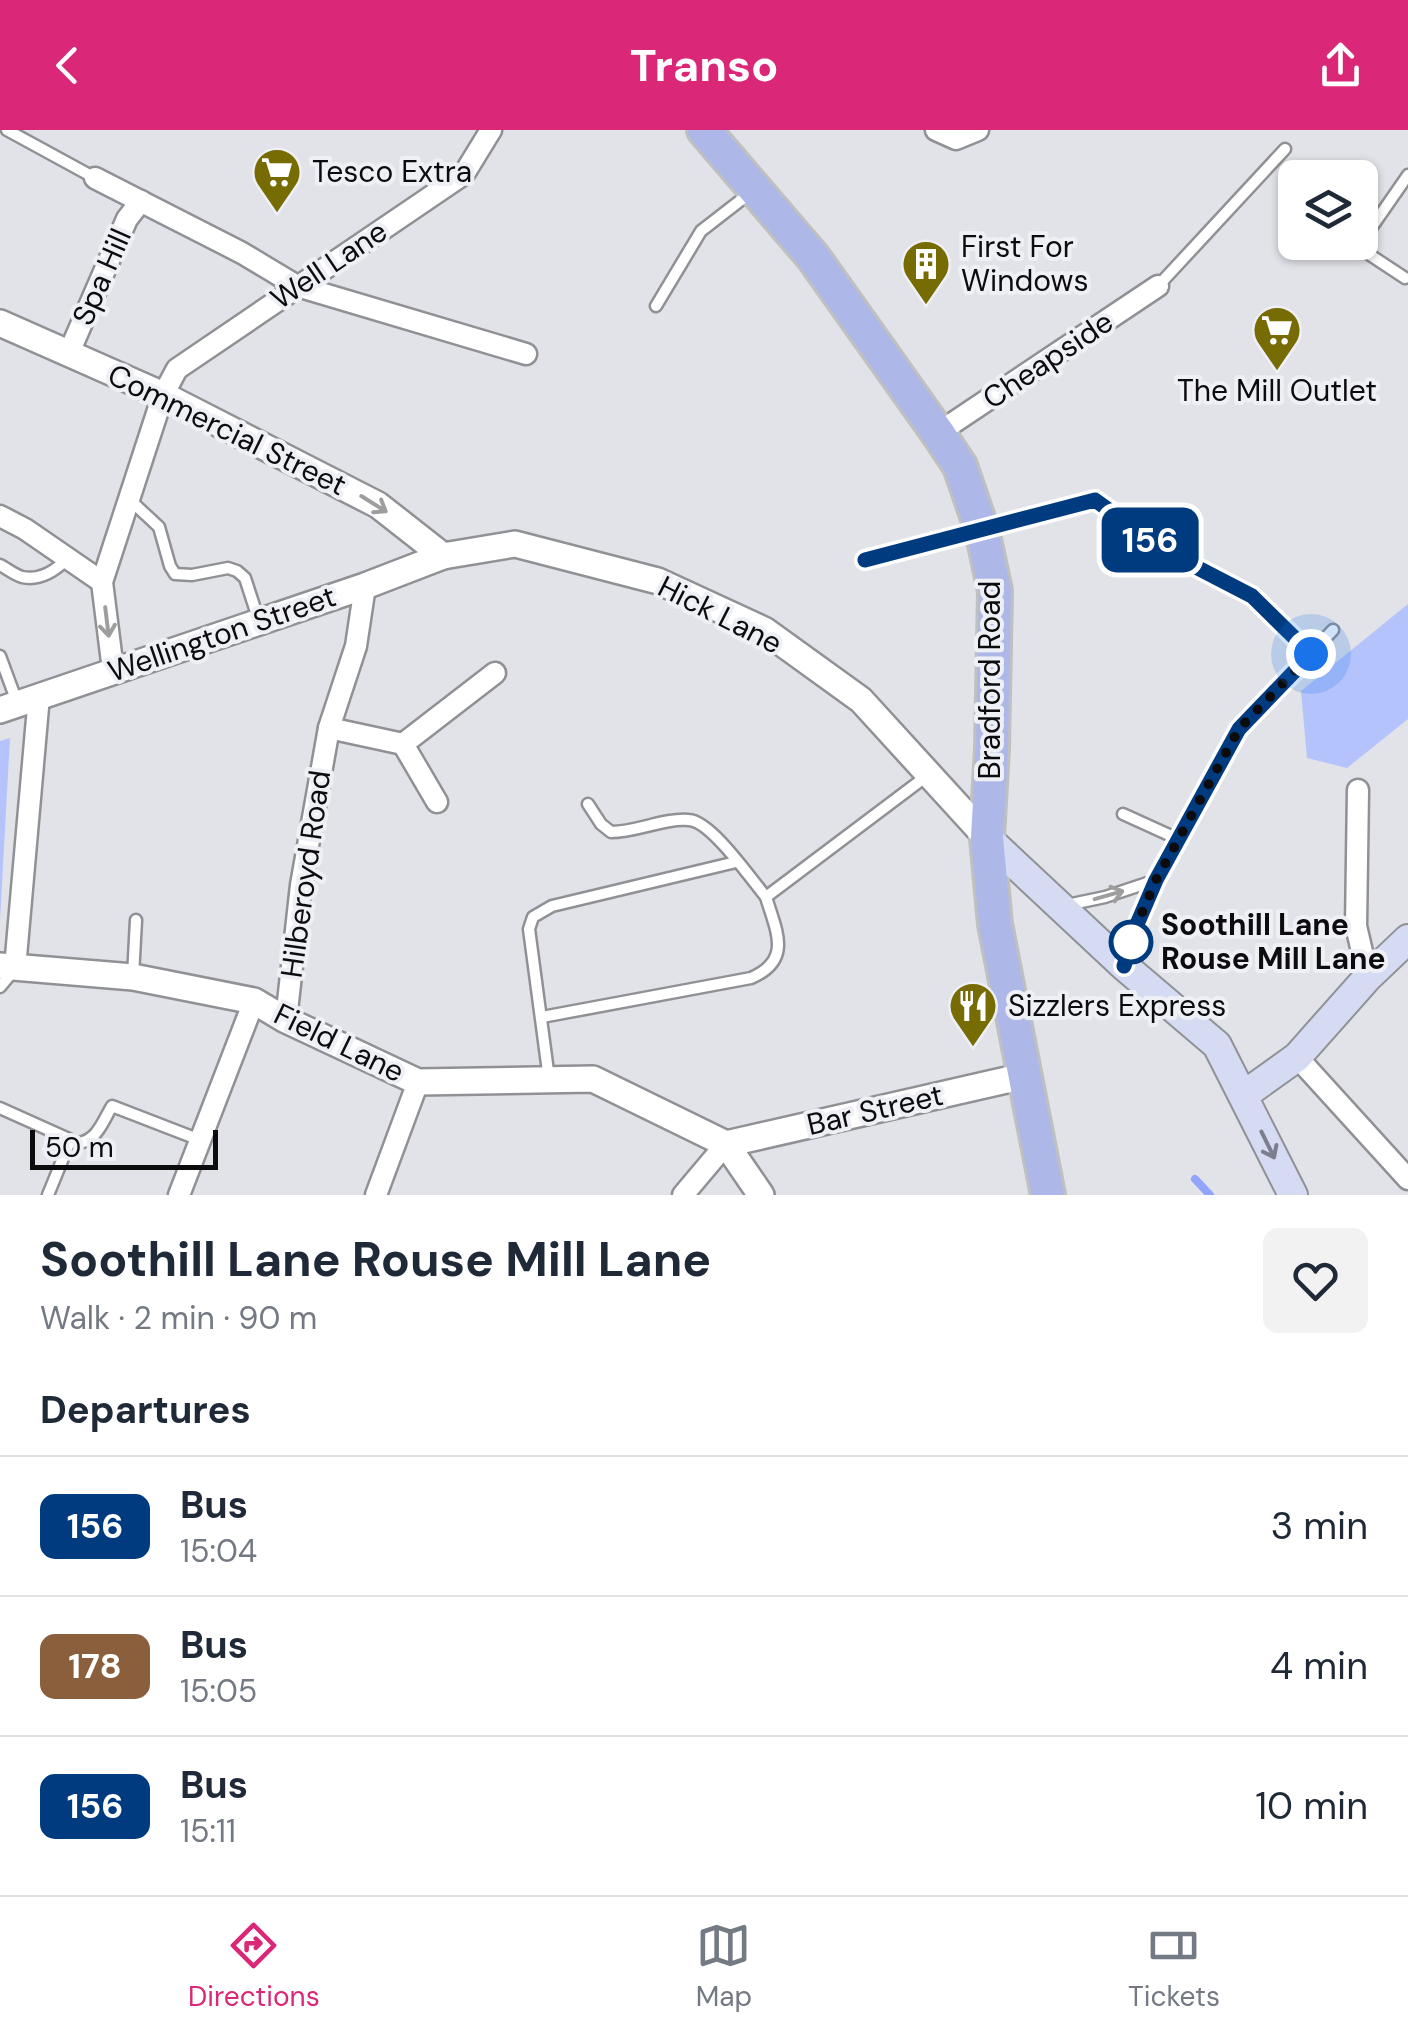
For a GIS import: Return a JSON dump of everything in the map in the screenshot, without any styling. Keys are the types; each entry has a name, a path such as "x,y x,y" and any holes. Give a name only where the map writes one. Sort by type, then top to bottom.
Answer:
{"main road":[{"name":"Bradford Road","path":"704,130 813,257 938,433 960,466 982,530 995,591 987,838 995,924 1048,1195"},
{"path":"987,838 1124,966 1217,1045 1293,1195"},
{"path":"1244,1095 1297,1057 1368,977 1408,939"}],"street":[{"name":"Well Lane","path":"102,582 164,395 177,369 464,174 492,130"},
{"path":"936,130 956,139 978,130"},
{"path":"94,178 242,253 297,286 526,354"},
{"name":"Spa Hill","path":"68,355 126,219 140,201"},
{"name":"Cheapside","path":"938,433 1158,286"},
{"name":"Commercial Street","path":"0,324 164,395 378,505 442,556"},
{"path":"0,516 102,582 112,670"},
{"name":"Hick Lane","path":"442,556 515,544 658,581 764,630 861,700 987,838"},
{"name":"Wellington Street","path":"19,703 365,586 442,556"},
{"name":"Hilberoyd Road","path":"286,1020 301,884 329,728 356,646 365,586"},
{"path":"437,802 403,744 495,673"},
{"path":"5,974 19,703"},
{"name":"Hilberoyd Road","path":"329,728 403,744"},
{"path":"1358,790 1356,926 1368,977"},
{"name":"Field Lane","path":"5,974 133,976 254,1001 418,1082 593,1079 726,1144 761,1195"},
{"path":"179,1195 254,1001"},
{"path":"1297,1057 1408,1179"},
{"name":"Bar Street","path":"726,1144 1024,1076"},
{"path":"376,1195 418,1082"},
{"path":"683,1195 726,1144"}],"lane":[{"path":"7,130 94,178"},
{"path":"1158,286 1285,149"},
{"path":"1406,278 1358,247 1408,175"},
{"path":"656,306 701,231 755,189"},
{"path":"129,499 159,527 175,574 228,568 237,571 245,578 259,621"},
{"path":"865,560 1095,500 1167,552 1252,596 1311,654"},
{"path":"0,564 23,577 38,576 54,572 68,558"},
{"path":"1124,966 1156,880 1239,729 1333,630"},
{"path":"0,656 19,703"},
{"path":"766,896 929,774"},
{"path":"542,1017 751,978 764,972 778,955 766,896 709,830 696,821 677,821 611,832 588,804"},
{"path":"1123,814 1178,839"},
{"path":"550,1080 529,929 534,916 552,906 736,862"},
{"path":"1061,907 1156,880"},
{"path":"133,976 136,920"},
{"path":"0,1108 70,1141 86,1142 93,1138 112,1106 200,1140"},
{"path":"48,1195 70,1141"}],"shaded area":[{"path":"1408,604 1408,719 1347,768 1307,758 1301,691"},
{"path":"10,738 0,920 0,741"}],"waterway":[{"path":"1195,1179 1210,1195"}],"bus line":[{"name":"156","path":"865,560 1095,500 1167,552 1252,596 1311,654 1239,729 1156,880 1124,966"}],"place":[{"name":"Tesco Extra","path":"277,214"},
{"name":"First For Windows","path":"926,306"},
{"name":"The Mill Outlet","path":"1277,372"},
{"name":"Soothill Lane Rouse Mill Lane","path":"1131,942"},
{"name":"Sizzlers Express","path":"973,1048"}],"route":[{"path":"1131,942 1156,880 1239,729 1311,654"}]}
